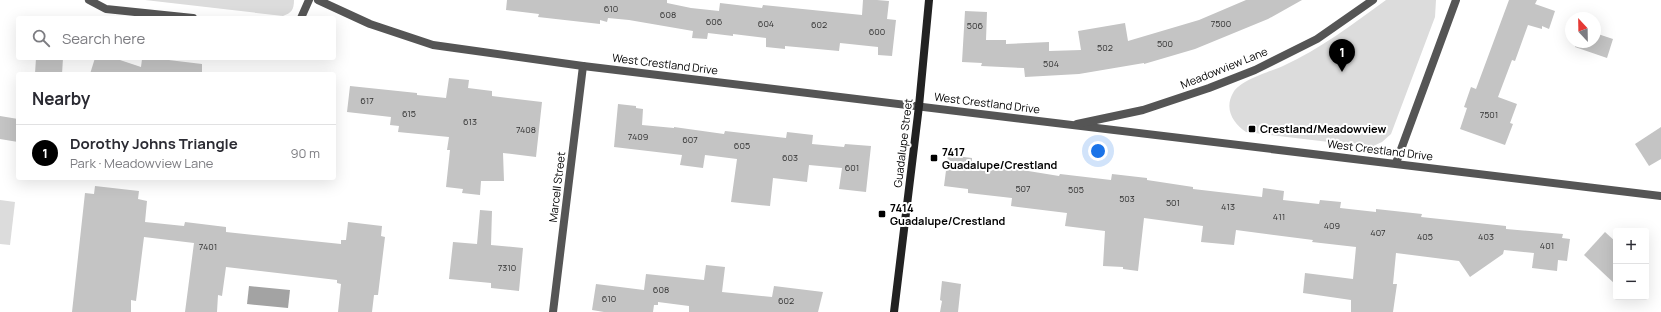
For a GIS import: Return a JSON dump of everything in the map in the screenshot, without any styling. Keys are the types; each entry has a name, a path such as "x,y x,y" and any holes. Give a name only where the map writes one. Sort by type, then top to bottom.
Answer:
{"street":[{"path":"89,0 106,9 174,16"},
{"path":"301,16 309,0"},
{"name":"West Crestland Drive","path":"318,0 370,24 433,45 583,66 1661,196"},
{"name":"Guadalupe Street","path":"894,312 919,106 929,0"},
{"name":"Meadowview Lane","path":"1070,125 1143,110 1209,88 1254,70 1317,39 1373,0"},
{"path":"1396,163 1456,0"},
{"name":"Marcell Street","path":"553,312 583,66"}],"shaded area":[{"path":"145,0 294,0 292,11 283,16"},
{"path":"1386,0 1436,0 1435,17 1391,134 1382,142 1371,147 1246,132 1237,124 1231,115 1229,105 1230,99 1237,88 1248,80 1283,66 1310,52 1336,36"},
{"path":"0,200 15,202 10,245 0,244"},
{"path":"249,286 290,290 288,308 247,304"}],"building":[{"path":"507,0 667,0 667,3 691,8 719,11 720,3 762,8 763,5 862,15 863,0 877,0 889,1 887,19 896,20 892,56 878,55 878,47 840,43 839,51 785,46 785,49 766,47 766,38 708,33 707,39 692,38 693,31 629,20 608,18 607,22 600,20 600,24 538,17 539,14 506,10"},
{"path":"1246,0 1302,0 1268,19 1195,49 1144,64 1079,74 1025,77 1024,68 981,66 982,63 962,62 965,11 987,12 986,40 1006,40 1006,44 1049,42 1049,51 1081,50 1078,31 1125,23 1128,41 1199,20"},
{"path":"1509,0 1537,0 1535,4 1555,11 1549,29 1542,26 1542,29 1528,25 1515,61 1512,60 1498,97 1517,104 1510,123 1513,124 1505,145 1460,129 1467,108 1464,107 1471,87 1476,89"},
{"path":"1601,35 1613,39 1607,58 1578,48 1601,48"},
{"path":"36,60 63,60 62,72 35,72"},
{"path":"94,60 120,60 141,67 142,60 169,60 202,64 202,72 91,72"},
{"path":"449,78 469,80 468,88 492,91 492,96 542,102 536,157 503,153 504,181 481,181 480,195 462,193 463,189 446,187 450,150 447,150 449,137 398,132 399,126 390,125 391,117 347,112 350,86 417,93 417,95 446,98"},
{"path":"618,104 636,106 636,108 643,109 642,125 674,127 724,134 725,131 786,138 787,132 813,135 812,144 844,147 845,144 871,146 866,192 839,189 842,168 809,165 807,182 773,178 770,206 731,202 737,159 705,155 703,168 680,165 682,155 614,147"},
{"path":"0,116 16,119 16,142 0,139"},
{"path":"1661,127 1661,159 1649,166 1635,144"},
{"path":"948,155 972,158 972,162 1059,176 1060,174 1111,180 1112,174 1147,178 1147,180 1193,187 1193,189 1262,197 1263,188 1284,191 1283,200 1319,204 1320,200 1341,202 1340,208 1376,212 1376,209 1422,214 1421,217 1506,226 1506,229 1563,234 1562,238 1570,239 1567,261 1558,260 1557,271 1532,268 1534,253 1504,250 1503,254 1470,277 1459,261 1396,253 1393,284 1397,284 1393,312 1351,312 1351,300 1303,293 1305,273 1353,279 1356,247 1312,242 1313,240 1236,230 1234,245 1201,242 1203,226 1144,218 1138,271 1123,269 1123,267 1103,266 1105,231 1065,226 1067,213 1011,206 1012,198 968,193 968,189 944,186"},
{"path":"95,186 139,191 138,199 147,201 145,222 184,226 185,222 226,227 226,232 341,244 341,240 346,240 348,222 382,226 381,236 385,237 378,295 374,295 372,312 338,312 341,284 337,283 337,280 226,267 222,296 218,295 217,312 185,312 194,243 144,237 136,301 131,300 131,312 72,312 85,193 94,194"},
{"path":"480,210 492,211 491,245 523,248 519,291 491,288 491,283 449,279 453,242 477,244"},
{"path":"1605,232 1613,239 1613,282 1584,255"},
{"path":"706,265 725,267 722,292 772,297 774,286 823,292 818,312 689,312 689,306 658,302 658,305 654,305 653,312 604,312 592,310 596,284 644,290 646,274 704,280"},
{"path":"942,281 961,284 958,312 940,312 942,301 940,300"}],"place":[{"name":"Dorothy Johns Triangle","path":"1342,72"},
{"name":"Crestland/Meadowview","path":"1252,129"},
{"name":"7417 Guadalupe/Crestland","path":"934,158"},
{"name":"7414 Guadalupe/Crestland","path":"882,214"}]}
